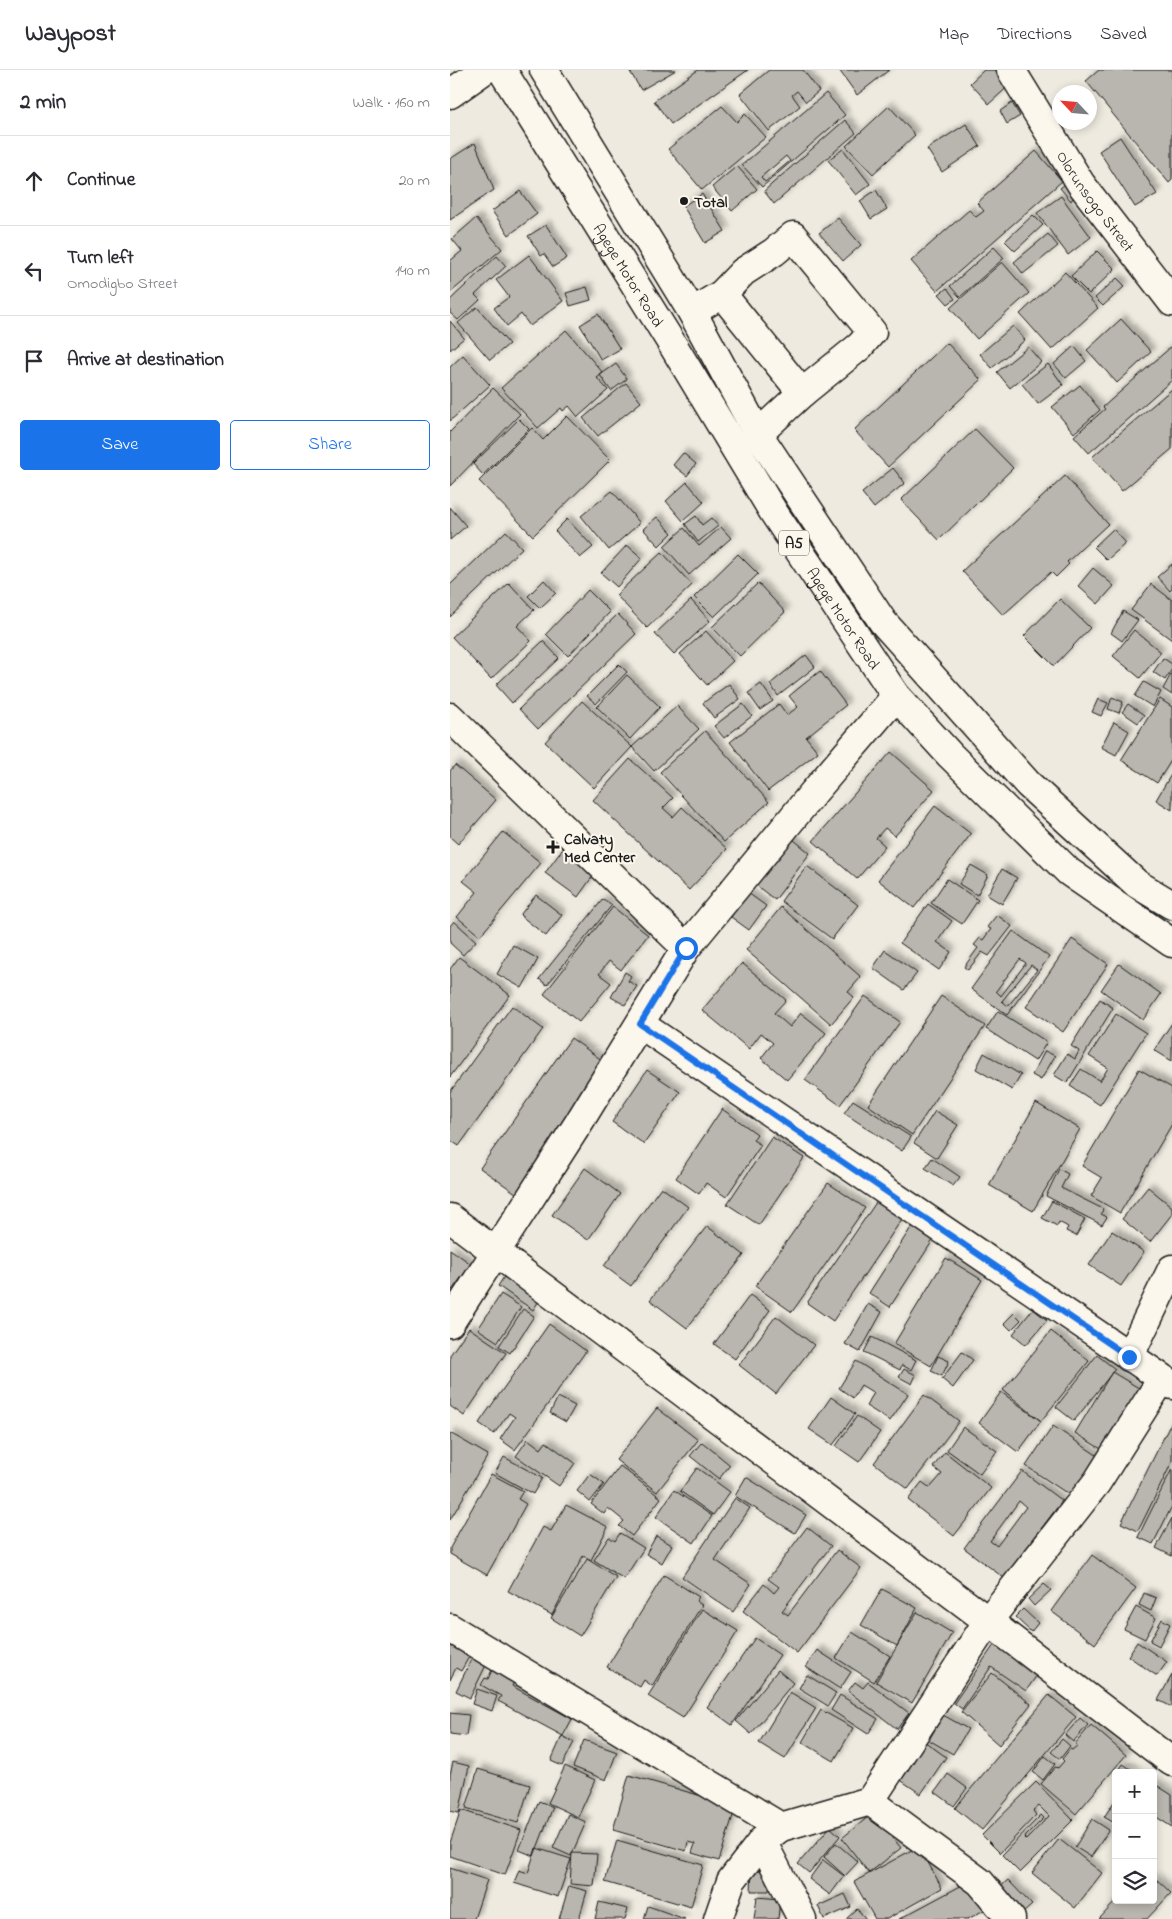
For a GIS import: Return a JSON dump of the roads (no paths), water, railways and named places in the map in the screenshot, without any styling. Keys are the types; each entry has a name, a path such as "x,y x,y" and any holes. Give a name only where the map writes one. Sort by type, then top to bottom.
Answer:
{"main road":[{"path":"450,94 484,70"},
{"name":"Agege Motor Road","path":"502,70 669,339 774,513 896,696 950,755 1070,872 1172,943"},
{"name":"Agege Motor Road","path":"544,70 692,312 758,434 883,622 1028,784 1137,884 1172,905"},
{"name":"Olorunsogo Street","path":"1011,70 1081,184 1172,302"},
{"path":"692,312 722,294 743,272 774,252 793,236 872,332 843,361 802,393 758,434"},
{"path":"722,294 802,393"},
{"path":"450,1323 640,1024 686,948 814,792 896,696"},
{"path":"450,717 686,948"},
{"path":"640,1024 1167,1382 1097,1482 988,1622 870,1801 772,1834 731,1881 718,1919"},
{"path":"450,1218 1172,1762"},
{"path":"1129,1357 1172,1269"},
{"path":"450,1628 772,1834 802,1919"},
{"path":"870,1801 980,1882 1011,1919"}],"place":[{"name":"Total","path":"684,201"},
{"name":"Calvaty Med Center","path":"553,847"}]}
